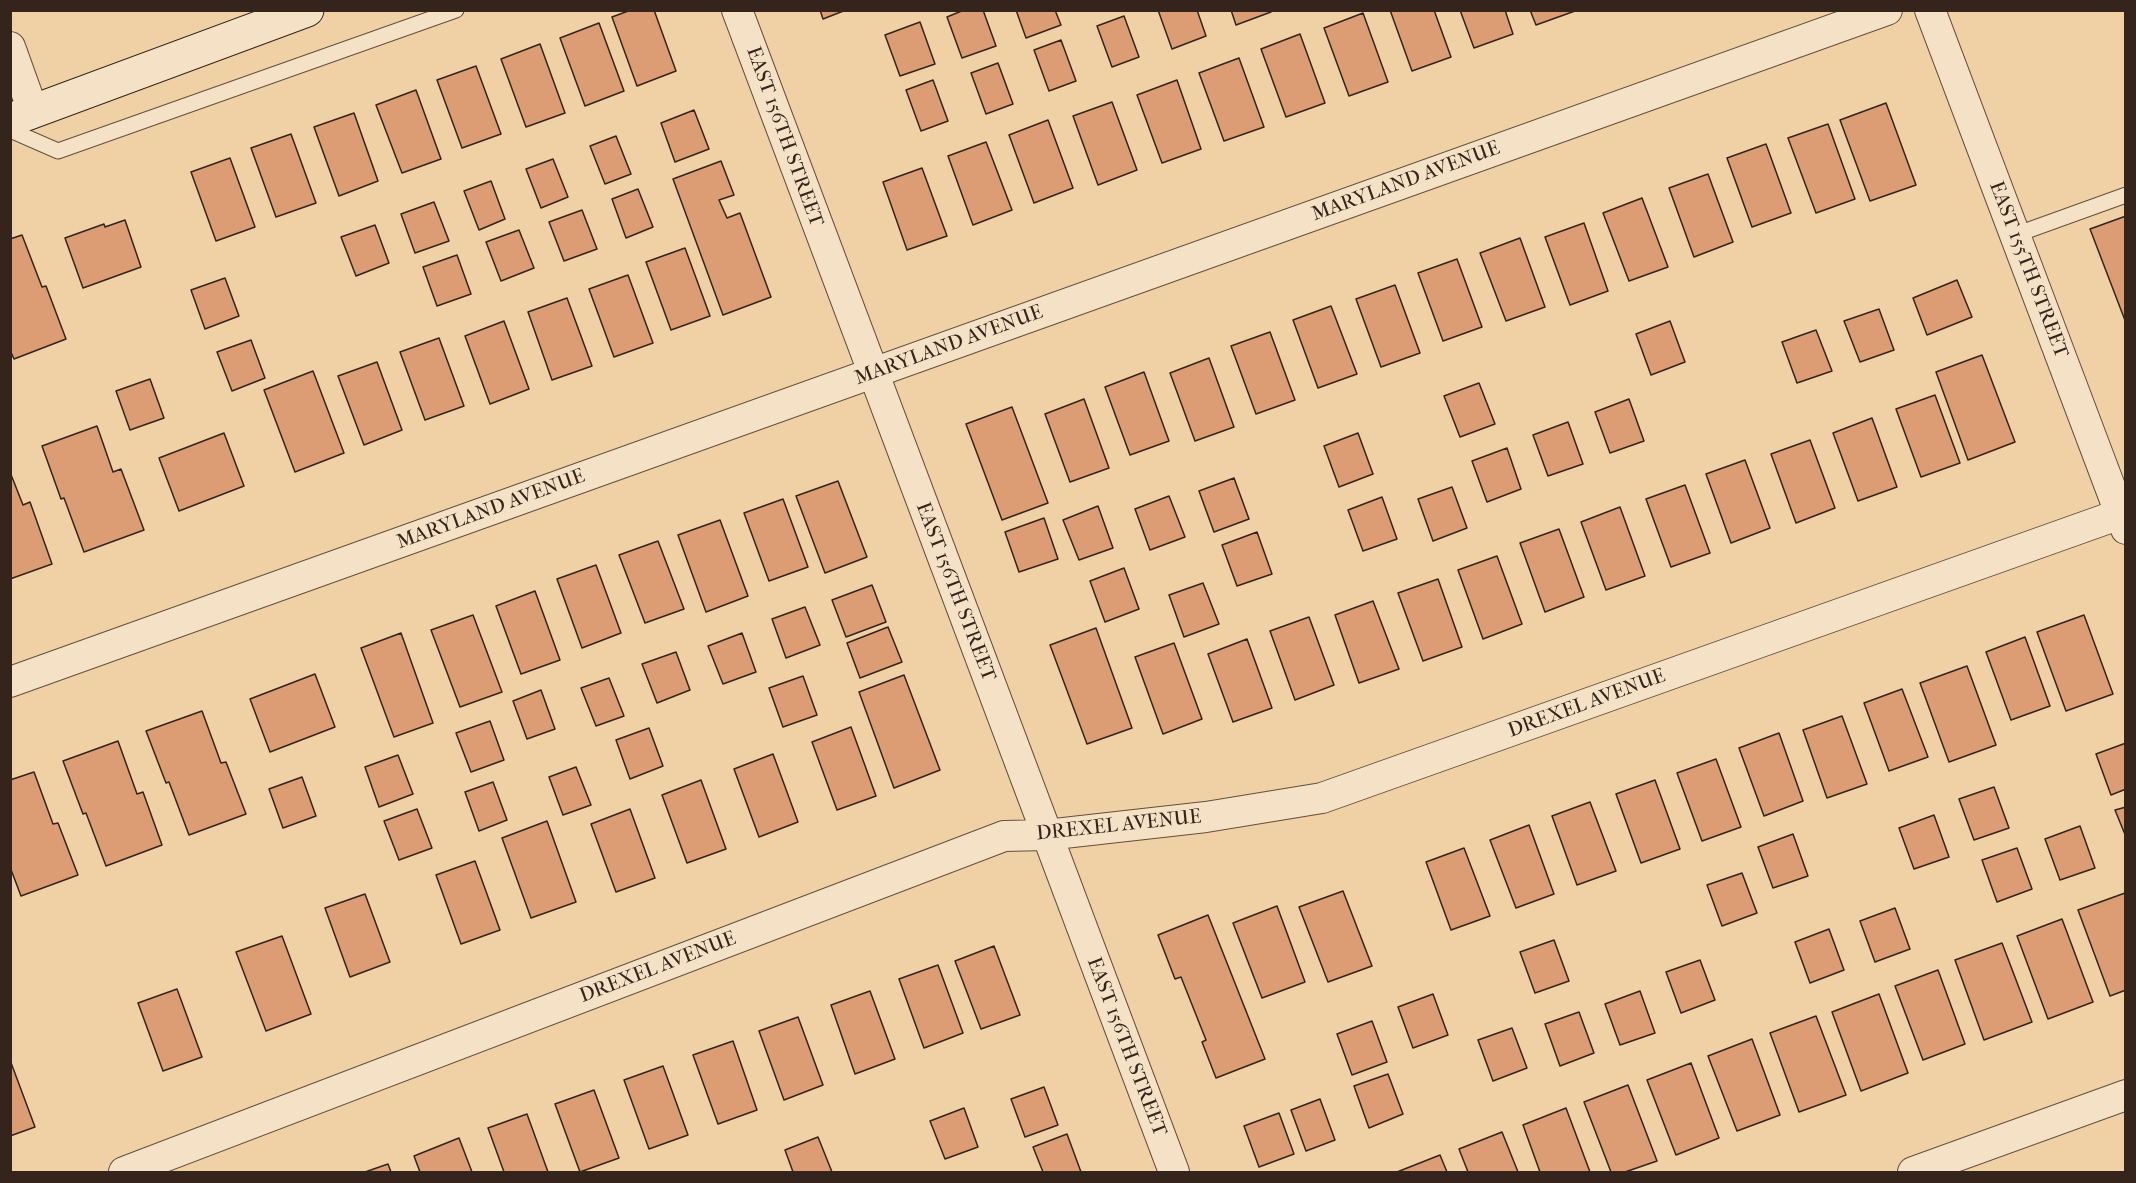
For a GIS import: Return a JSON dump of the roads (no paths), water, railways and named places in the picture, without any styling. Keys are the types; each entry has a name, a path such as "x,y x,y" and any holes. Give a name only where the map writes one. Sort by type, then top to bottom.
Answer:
{"main road":[{"path":"18,120 306,10"}],"street":[{"name":"EAST 156TH STREET","path":"737,10 1174,1173"},
{"name":"MARYLAND AVENUE","path":"10,682 1887,10"},
{"name":"EAST 155TH STREET","path":"1930,10 2124,519"},
{"path":"10,47 18,120"},
{"name":"DREXEL AVENUE","path":"124,1173 1004,836 1046,835 1206,817 1322,798 2124,519"},
{"path":"1913,1173 2126,1095"}],"lane":[{"path":"18,120 58,151 456,10"},
{"path":"2015,235 2126,195"}]}
